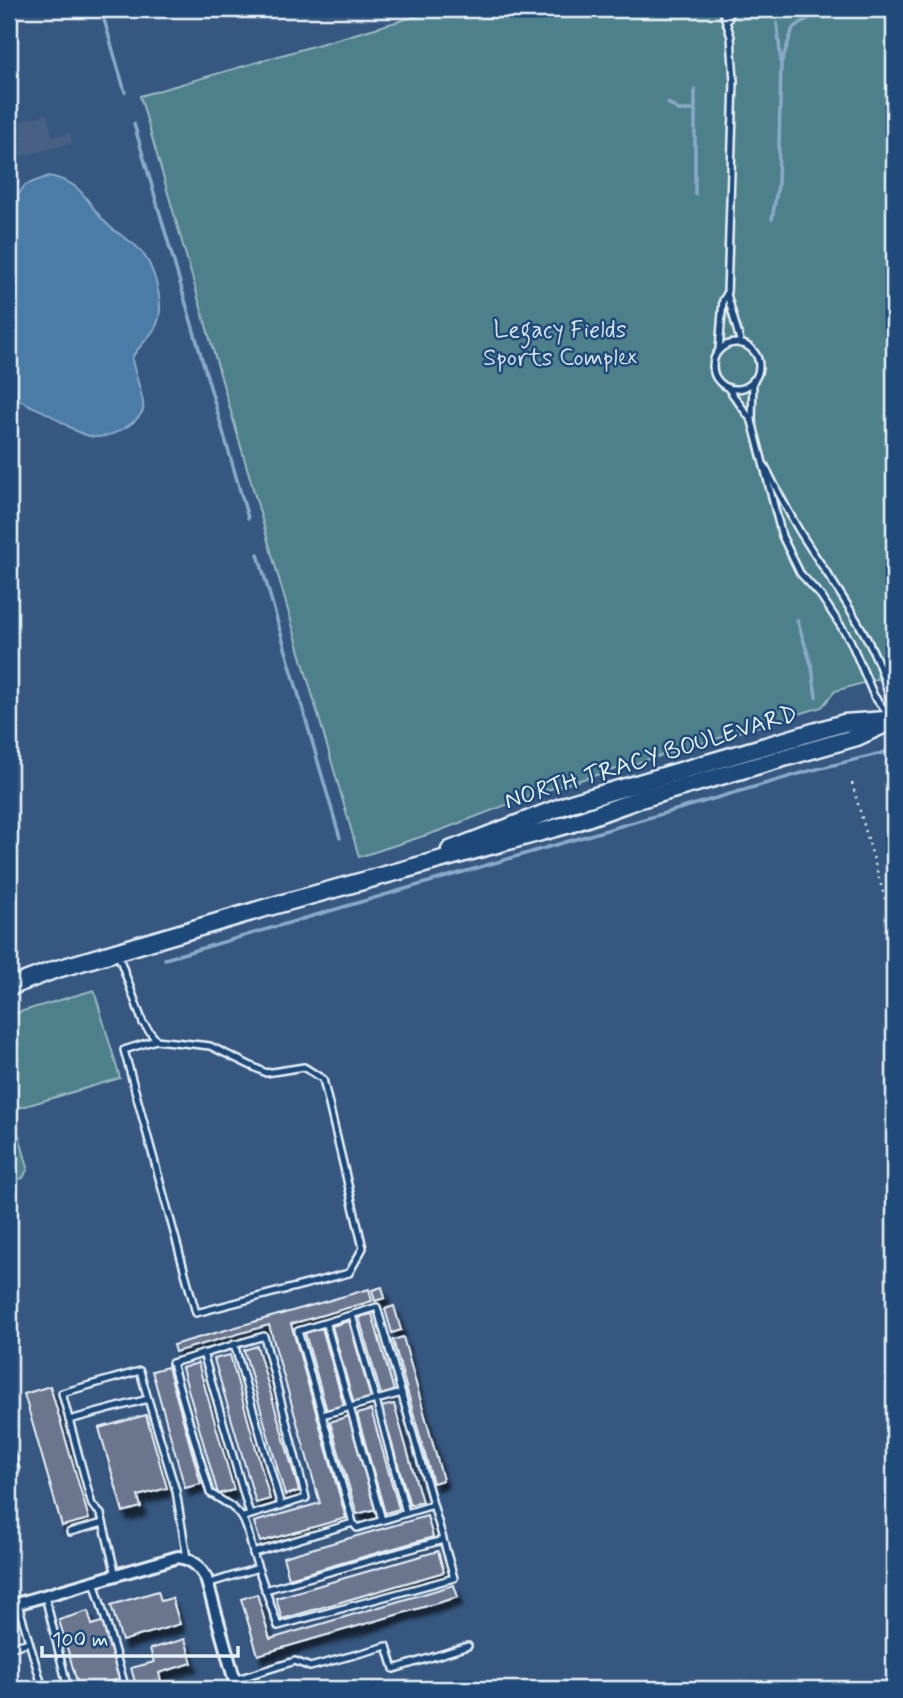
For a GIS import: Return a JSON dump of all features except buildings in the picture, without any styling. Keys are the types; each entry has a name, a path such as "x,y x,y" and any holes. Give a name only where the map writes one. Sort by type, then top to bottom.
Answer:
{"main road":[{"name":"NORTH TRACY BOULEVARD","path":"10,977 54,970 429,861 497,845 637,800 857,737 893,719"}],"street":[{"path":"13,1605 178,1557 187,1558 200,1568 207,1584 235,1685"}],"lane":[{"path":"722,9 728,20"},
{"path":"730,9 728,20 734,81 727,295 741,344"},
{"path":"727,295 723,300 719,350 715,357 714,372 752,421"},
{"path":"719,350 733,344 741,344 754,353 757,360 753,380 752,421 764,463 766,485 789,553 800,572 837,618 860,660 874,696 893,719"},
{"path":"728,388 742,388 753,380"},
{"path":"764,463 793,519 864,633 889,692 893,719"},
{"path":"117,951 143,1023 156,1040 210,1046 266,1073 304,1068 323,1079 363,1248 349,1273 196,1313 124,1050 156,1040"},
{"path":"203,1353 247,1516 253,1553 278,1626 454,1578 377,1307 298,1331 353,1523 357,1528 433,1505"},
{"path":"352,1315 406,1513"},
{"path":"326,1323 382,1520"},
{"path":"264,1336 306,1498 247,1516 210,1493 172,1363 234,1344 264,1336"},
{"path":"234,1344 281,1506"},
{"path":"116,1575 101,1514 92,1505 62,1393 140,1371 176,1491 187,1558"},
{"path":"322,1415 401,1392"},
{"path":"69,1420 148,1398"},
{"path":"9,1446 16,1470 9,1472"},
{"path":"69,1532 103,1523"},
{"path":"253,1553 353,1523"},
{"path":"265,1590 443,1540"},
{"path":"207,1584 258,1569"},
{"path":"94,1581 126,1689"},
{"path":"45,1596 68,1689"},
{"path":"13,1605 29,1642 43,1689"},
{"path":"9,1648 29,1642"},
{"path":"235,1685 295,1661 310,1667 387,1646 394,1669 468,1646"}],"path":[{"path":"852,783 894,931"}],"shaded area":[{"path":"47,114 53,137 70,133 72,143 19,157 10,124"},
{"path":"49,176 61,179 78,189 108,225 138,248 148,262 158,291 160,310 157,324 132,358 143,410 130,424 106,436 88,436 79,432 22,402 9,390 9,208 25,185"}],"green space":[{"name":"Legacy Fields Sports Complex","path":"441,9 894,9 894,666 878,672 877,679 835,691 822,707 537,793 436,832 359,857 140,96"},
{"path":"94,990 120,1078 12,1110 28,1168 23,1178 9,1182 9,1015"}],"waterway":[{"path":"101,9 125,92"},
{"path":"782,61 793,28 823,9"},
{"path":"772,219 778,185 781,63 777,23"},
{"path":"695,89 695,194"},
{"path":"668,103 678,110 695,110"},
{"path":"134,124 248,518"},
{"path":"258,554 340,838"},
{"path":"797,620 812,667 816,697"},
{"path":"165,959 809,771 894,750"}]}
